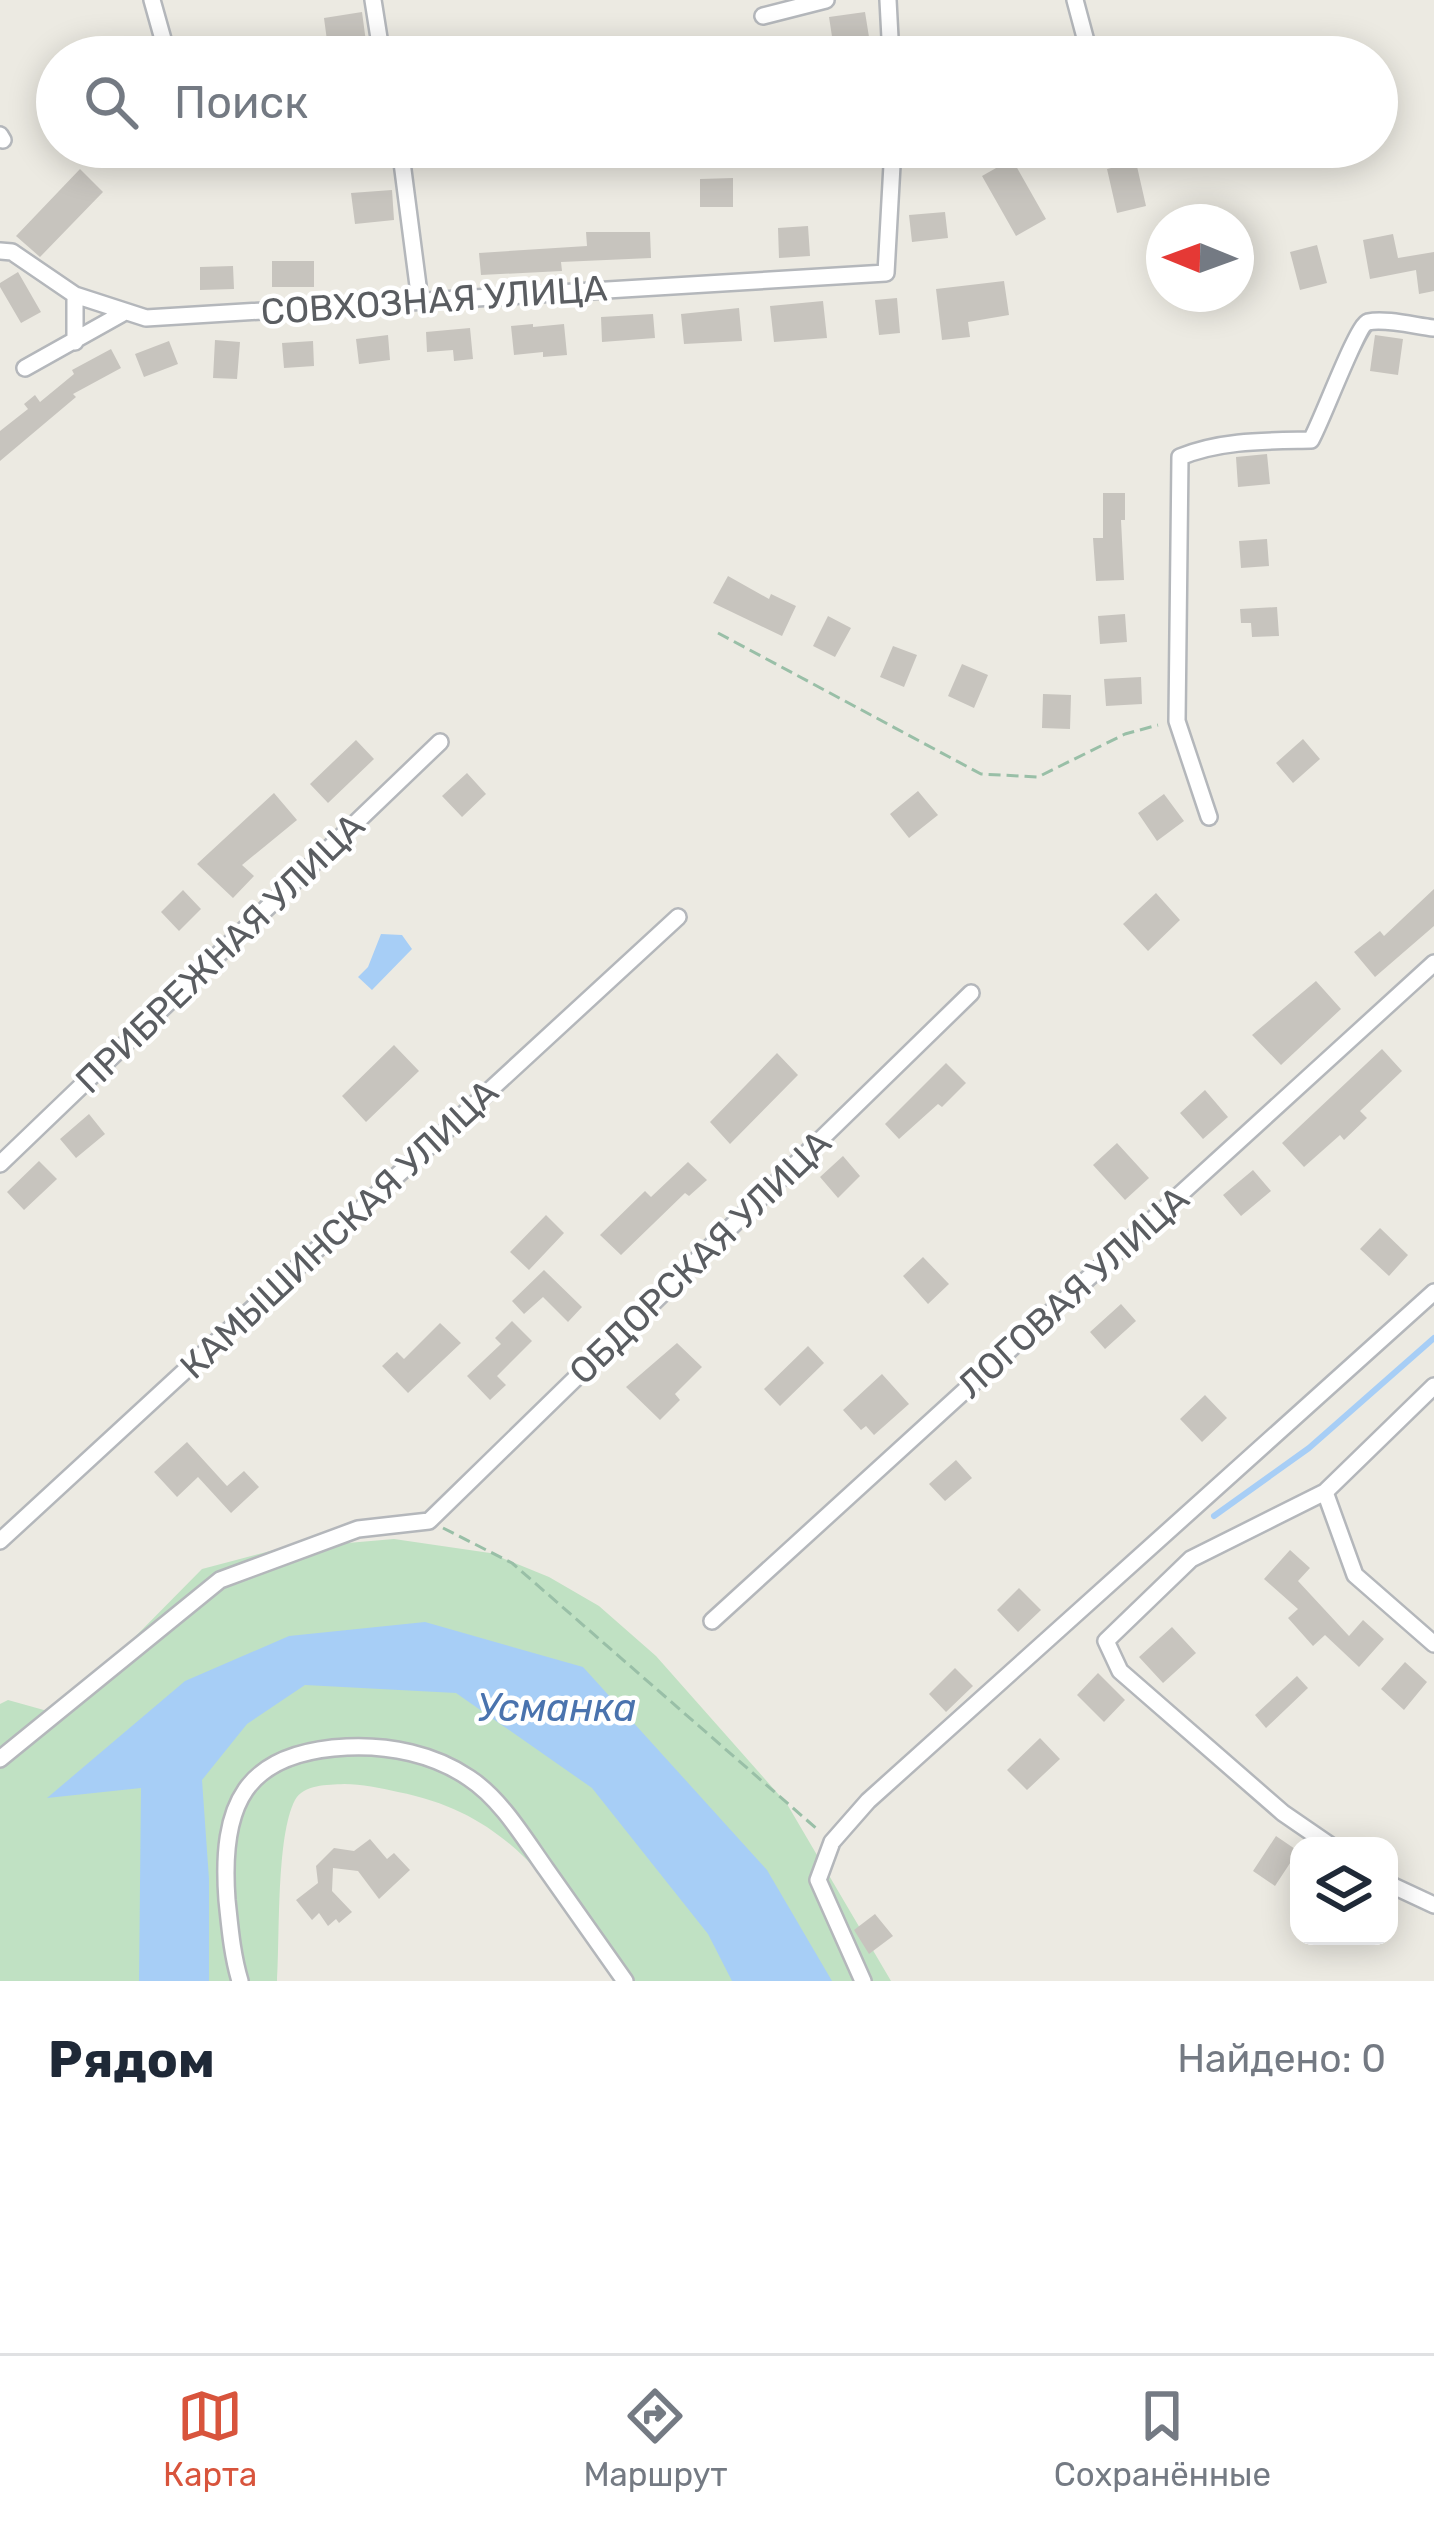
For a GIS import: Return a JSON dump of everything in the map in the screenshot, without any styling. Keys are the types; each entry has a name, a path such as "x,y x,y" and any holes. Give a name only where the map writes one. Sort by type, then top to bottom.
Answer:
{"street":[{"path":"152,0 162,36"},
{"path":"373,0 379,36"},
{"path":"763,16 826,0"},
{"path":"888,0 890,36"},
{"path":"1076,0 1085,36"},
{"path":"403,168 420,301"},
{"name":"СОВХОЗНАЯ УЛИЦА","path":"0,251 12,252 75,296 146,318 886,273 892,168"},
{"path":"75,296 75,342"},
{"path":"25,368 125,312"},
{"path":"1209,818 1177,721 1180,458 1258,441 1311,440 1360,327 1370,321 1434,328"},
{"name":"ПРИБРЕЖНАЯ УЛИЦА","path":"0,1164 440,742"},
{"name":"КАМЫШИНСКАЯ УЛИЦА","path":"0,1541 678,917"},
{"name":"ЛОГОВАЯ УЛИЦА","path":"712,1621 1434,963"},
{"name":"ОБДОРСКАЯ УЛИЦА","path":"429,1521 971,993"},
{"path":"863,1981 818,1880 832,1842 917,1756 1434,1292"},
{"path":"1318,1837 1283,1813 1120,1671 1106,1641 1191,1559 1325,1492 1434,1386"},
{"path":"1325,1492 1354,1575 1434,1644"},
{"path":"1,1760 220,1580 358,1529 429,1521"},
{"path":"240,1981 232,1953 225,1868 229,1824 243,1789 272,1766 309,1749 372,1746 422,1755 471,1779 511,1819 626,1981"},
{"path":"1398,1888 1434,1905"}],"path":[{"path":"718,633 981,774 1038,777 1125,734 1177,721"},
{"path":"429,1521 512,1563 832,1842"}],"green space":[{"path":"394,1539 490,1553 549,1577 599,1606 656,1656 787,1804 891,1981 619,1981 552,1888 502,1838 438,1803 344,1784 304,1791 289,1816 282,1861 277,1981 0,1981 0,1704 8,1700 51,1712 125,1647 202,1569 278,1549"}],"water":[{"path":"381,934 402,935 412,949 372,990 358,977 368,967"},
{"name":"Усманка","path":"425,1622 583,1667 767,1870 832,1981 732,1981 708,1934 592,1788 456,1693 305,1685 247,1724 202,1780 209,1981 139,1981 141,1788 47,1798 185,1681 289,1636"}],"building":[{"path":"362,12 365,36 326,36 324,18"},
{"path":"865,12 869,36 832,36 829,17"},
{"path":"996,168 1017,168 1046,219 1016,236 982,176"},
{"path":"1137,168 1146,206 1117,213 1107,169"},
{"path":"80,169 103,192 40,257 16,236"},
{"path":"733,178 733,207 700,207 700,179"},
{"path":"392,190 394,220 355,224 351,193"},
{"path":"945,212 948,238 912,242 909,215"},
{"path":"808,226 810,256 779,258 778,228"},
{"path":"586,232 650,232 651,258 561,262 562,271 481,275 479,253 587,246"},
{"path":"1393,234 1398,258 1434,252 1434,291 1419,294 1416,270 1370,279 1363,240"},
{"path":"1317,245 1327,283 1300,290 1290,252"},
{"path":"272,261 314,261 314,287 272,287"},
{"path":"233,266 234,289 200,290 200,267"},
{"path":"18,272 41,312 21,323 0,287"},
{"path":"1004,281 1009,315 968,322 970,337 942,340 936,289"},
{"path":"897,298 900,333 879,335 875,300"},
{"path":"823,301 827,338 774,342 770,306"},
{"path":"739,308 742,341 684,344 681,314"},
{"path":"653,314 655,338 602,342 601,317"},
{"path":"564,324 567,355 514,355 511,326"},
{"path":"470,328 473,359 454,361 453,350 427,352 426,332"},
{"path":"388,335 390,360 359,364 356,339"},
{"path":"1375,335 1403,339 1398,375 1370,371"},
{"path":"215,340 240,342 237,379 213,378"},
{"path":"169,341 178,364 144,377 135,354"},
{"path":"313,341 314,366 284,368 282,343"},
{"path":"111,349 121,368 73,394 76,397 0,461 0,431 28,409 24,404 35,395 40,402 74,374 72,370"},
{"path":"1267,454 1270,484 1238,487 1236,457"},
{"path":"1103,493 1125,493 1125,520 1121,520 1124,580 1096,581 1093,538 1103,538"},
{"path":"1267,539 1269,566 1241,568 1239,541"},
{"path":"728,576 769,599 771,594 796,606 782,636 713,603"},
{"path":"1277,607 1279,636 1252,637 1251,623 1241,623 1240,609"},
{"path":"1125,614 1127,642 1100,644 1098,616"},
{"path":"828,616 851,628 835,657 813,646"},
{"path":"893,646 917,655 904,687 880,677"},
{"path":"962,664 988,675 974,708 948,696"},
{"path":"1141,677 1142,704 1106,706 1104,679"},
{"path":"1043,694 1071,695 1070,729 1042,728"},
{"path":"1303,739 1320,759 1293,783 1276,763"},
{"path":"356,740 374,759 328,803 310,784"},
{"path":"467,773 486,794 462,817 442,796"},
{"path":"918,791 938,815 909,838 890,814"},
{"path":"274,793 297,820 242,865 254,876 233,898 197,864"},
{"path":"1164,794 1184,821 1157,841 1138,813"},
{"path":"1434,889 1434,926 1375,977 1354,952 1380,931 1384,936"},
{"path":"183,890 201,909 179,931 161,912"},
{"path":"1156,893 1180,920 1148,951 1123,924"},
{"path":"1316,981 1341,1009 1281,1065 1252,1035"},
{"path":"394,1045 419,1071 366,1122 342,1096"},
{"path":"1382,1049 1402,1071 1360,1111 1367,1118 1304,1167 1282,1143"},
{"path":"777,1053 798,1075 730,1144 710,1122"},
{"path":"946,1063 966,1083 899,1139 885,1124"},
{"path":"1205,1090 1228,1117 1203,1139 1180,1113"},
{"path":"89,1114 105,1134 76,1158 60,1139"},
{"path":"1117,1143 1149,1178 1125,1200 1093,1165"},
{"path":"843,1156 860,1176 838,1198 820,1177"},
{"path":"39,1161 57,1179 24,1210 7,1192"},
{"path":"688,1162 707,1180 689,1196 685,1193 621,1255 600,1235 645,1191 651,1197"},
{"path":"1253,1170 1271,1191 1241,1216 1223,1195"},
{"path":"546,1215 564,1233 529,1270 510,1252"},
{"path":"1380,1228 1408,1255 1389,1276 1360,1249"},
{"path":"923,1257 949,1284 928,1304 903,1276"},
{"path":"544,1270 582,1307 568,1322 543,1297 524,1314 512,1301"},
{"path":"1121,1304 1136,1321 1105,1349 1090,1332"},
{"path":"512,1321 532,1341 497,1376 506,1385 490,1400 467,1376 501,1344 495,1338"},
{"path":"440,1323 461,1343 408,1393 382,1366 397,1352 404,1359"},
{"path":"677,1343 702,1367 675,1394 680,1400 660,1420 626,1387"},
{"path":"808,1346 824,1363 780,1406 764,1389"},
{"path":"882,1374 909,1404 874,1435 866,1426 861,1430 843,1410"},
{"path":"1205,1395 1227,1418 1202,1442 1180,1419"},
{"path":"187,1442 227,1486 244,1471 259,1487 231,1513 198,1477 177,1497 154,1472"},
{"path":"956,1460 972,1478 945,1501 929,1484"},
{"path":"1290,1550 1310,1568 1298,1581 1349,1636 1363,1620 1384,1639 1359,1667 1325,1635 1313,1646 1288,1618 1298,1609 1264,1579"},
{"path":"1019,1588 1041,1610 1018,1632 997,1610"},
{"path":"1172,1627 1196,1653 1163,1683 1139,1657"},
{"path":"1405,1662 1427,1682 1404,1710 1381,1689"},
{"path":"955,1668 973,1686 946,1712 929,1694"},
{"path":"1098,1673 1125,1700 1104,1722 1077,1695"},
{"path":"1297,1676 1308,1688 1266,1728 1255,1715"},
{"path":"1040,1738 1060,1759 1027,1790 1007,1770"},
{"path":"1276,1836 1290,1846 1290,1863 1275,1886 1253,1871"},
{"path":"370,1839 387,1859 394,1853 410,1870 379,1899 358,1871 333,1868 332,1891 352,1912 328,1926 319,1913 312,1920 296,1900 318,1883 316,1866 334,1848 354,1851"},
{"path":"875,1914 893,1936 869,1954 854,1930"}],"waterway":[{"path":"1214,1516 1309,1448 1434,1338"}]}
